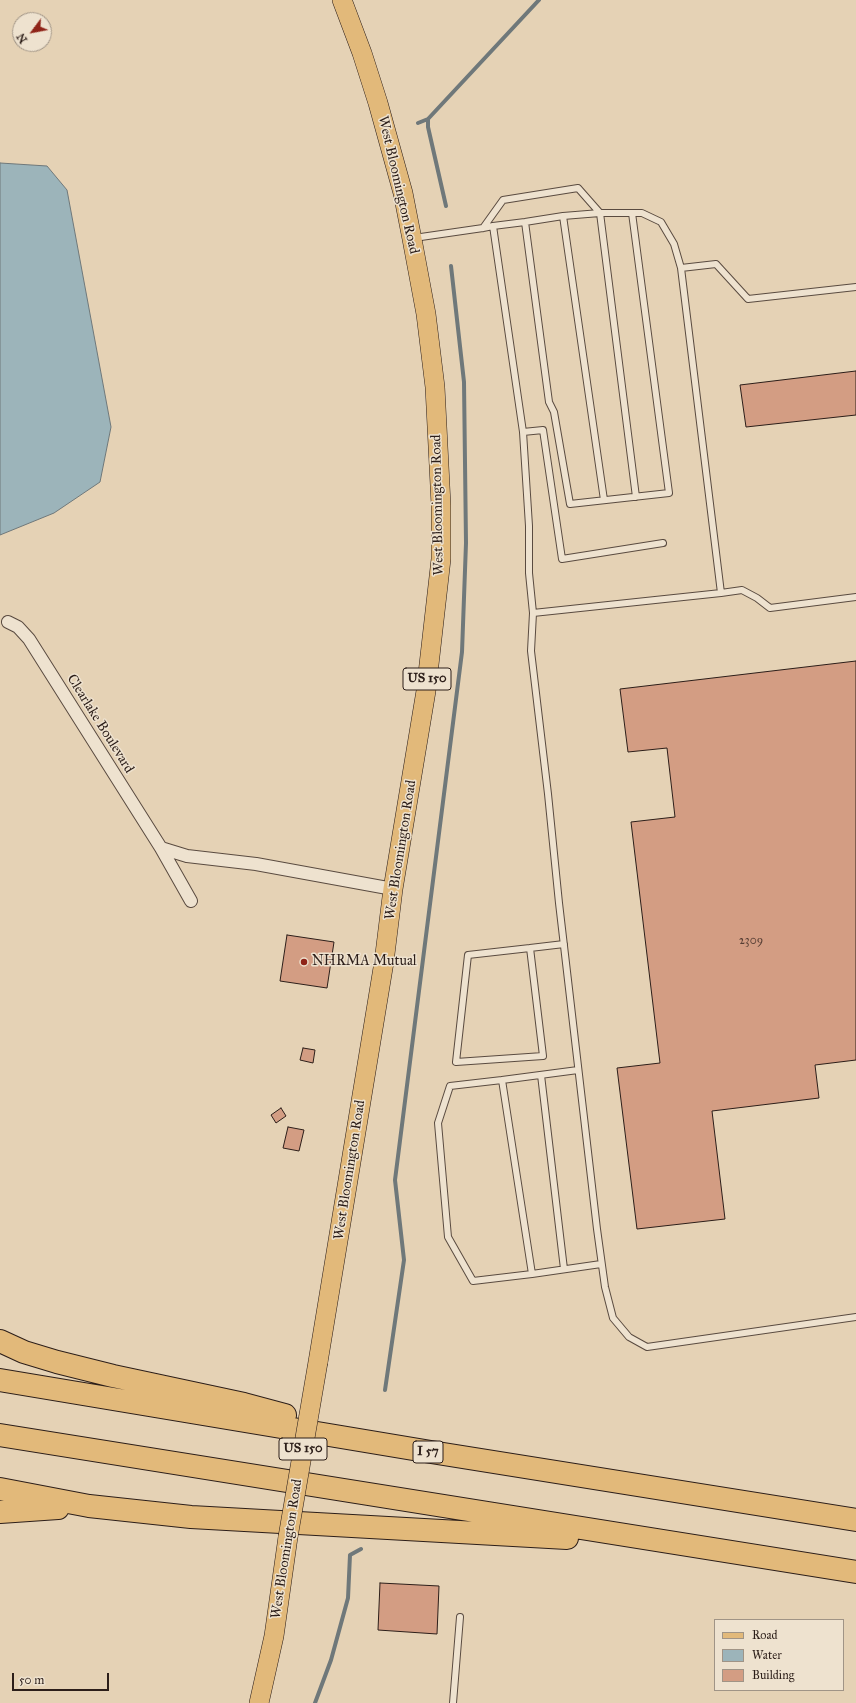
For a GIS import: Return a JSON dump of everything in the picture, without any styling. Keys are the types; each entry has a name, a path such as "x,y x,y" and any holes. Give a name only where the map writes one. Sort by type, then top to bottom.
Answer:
{"highway":[{"path":"0,1341 24,1352 57,1362 244,1404 431,1452"},
{"name":"I 57","path":"0,1380 431,1452 856,1520"},
{"path":"0,1434 856,1572"},
{"path":"0,1489 89,1506 191,1517 680,1544"},
{"path":"0,1512 89,1506"}],"main road":[{"name":"West Bloomington Road","path":"259,1703 274,1636 288,1537 384,962 393,889 426,691 441,560 442,505 435,387 426,314 403,193 387,132 362,53 342,0"}],"street":[{"name":"Clearlake Boulevard","path":"8,622 18,627 29,639 161,848 191,901"},
{"path":"161,848 187,856 256,864 393,889"}],"lane":[{"path":"483,228 503,200 578,188 600,213 636,497"},
{"path":"412,239 563,216 600,213 642,213 662,222 674,244 681,268 721,593"},
{"path":"525,222 549,402 554,412 570,504 669,493 632,213"},
{"path":"563,216 604,500"},
{"path":"493,226 523,432 529,526 529,573 533,613 531,651 601,1264 613,1318 629,1337 647,1347 856,1317"},
{"path":"681,268 716,264 748,299 856,287"},
{"path":"523,432 543,430 562,559 663,543"},
{"path":"533,613 742,590 757,598 770,608 856,597"},
{"path":"530,948 543,1056 456,1062 468,956 530,948 564,944"},
{"path":"578,1070 450,1086 438,1123 448,1237 473,1281 601,1264"},
{"path":"541,1074 564,1269"},
{"path":"502,1080 532,1274"},
{"path":"453,1703 460,1617"}],"water":[{"path":"0,163 47,166 67,190 111,427 100,482 54,513 0,535"}],"building":[{"path":"856,371 856,415 746,427 740,385"},
{"path":"856,661 856,1060 815,1065 819,1098 712,1111 725,1219 637,1229 617,1068 660,1063 631,822 675,817 667,748 628,752 620,689"},
{"path":"287,935 334,942 327,988 280,981"},
{"path":"303,1048 315,1050 313,1063 300,1060"},
{"path":"281,1108 286,1116 276,1123 271,1115"},
{"path":"288,1127 304,1130 299,1151 283,1148"},
{"path":"380,1583 439,1586 437,1634 378,1630"}],"waterway":[{"path":"418,123 428,119 539,0"},
{"path":"428,119 428,127 446,206"},
{"path":"385,1390 404,1260 395,1180 462,652 466,543 464,382 451,266"},
{"path":"315,1703 331,1660 348,1598 350,1555 361,1549"}],"place":[{"name":"NHRMA Mutual","path":"304,962"}]}
